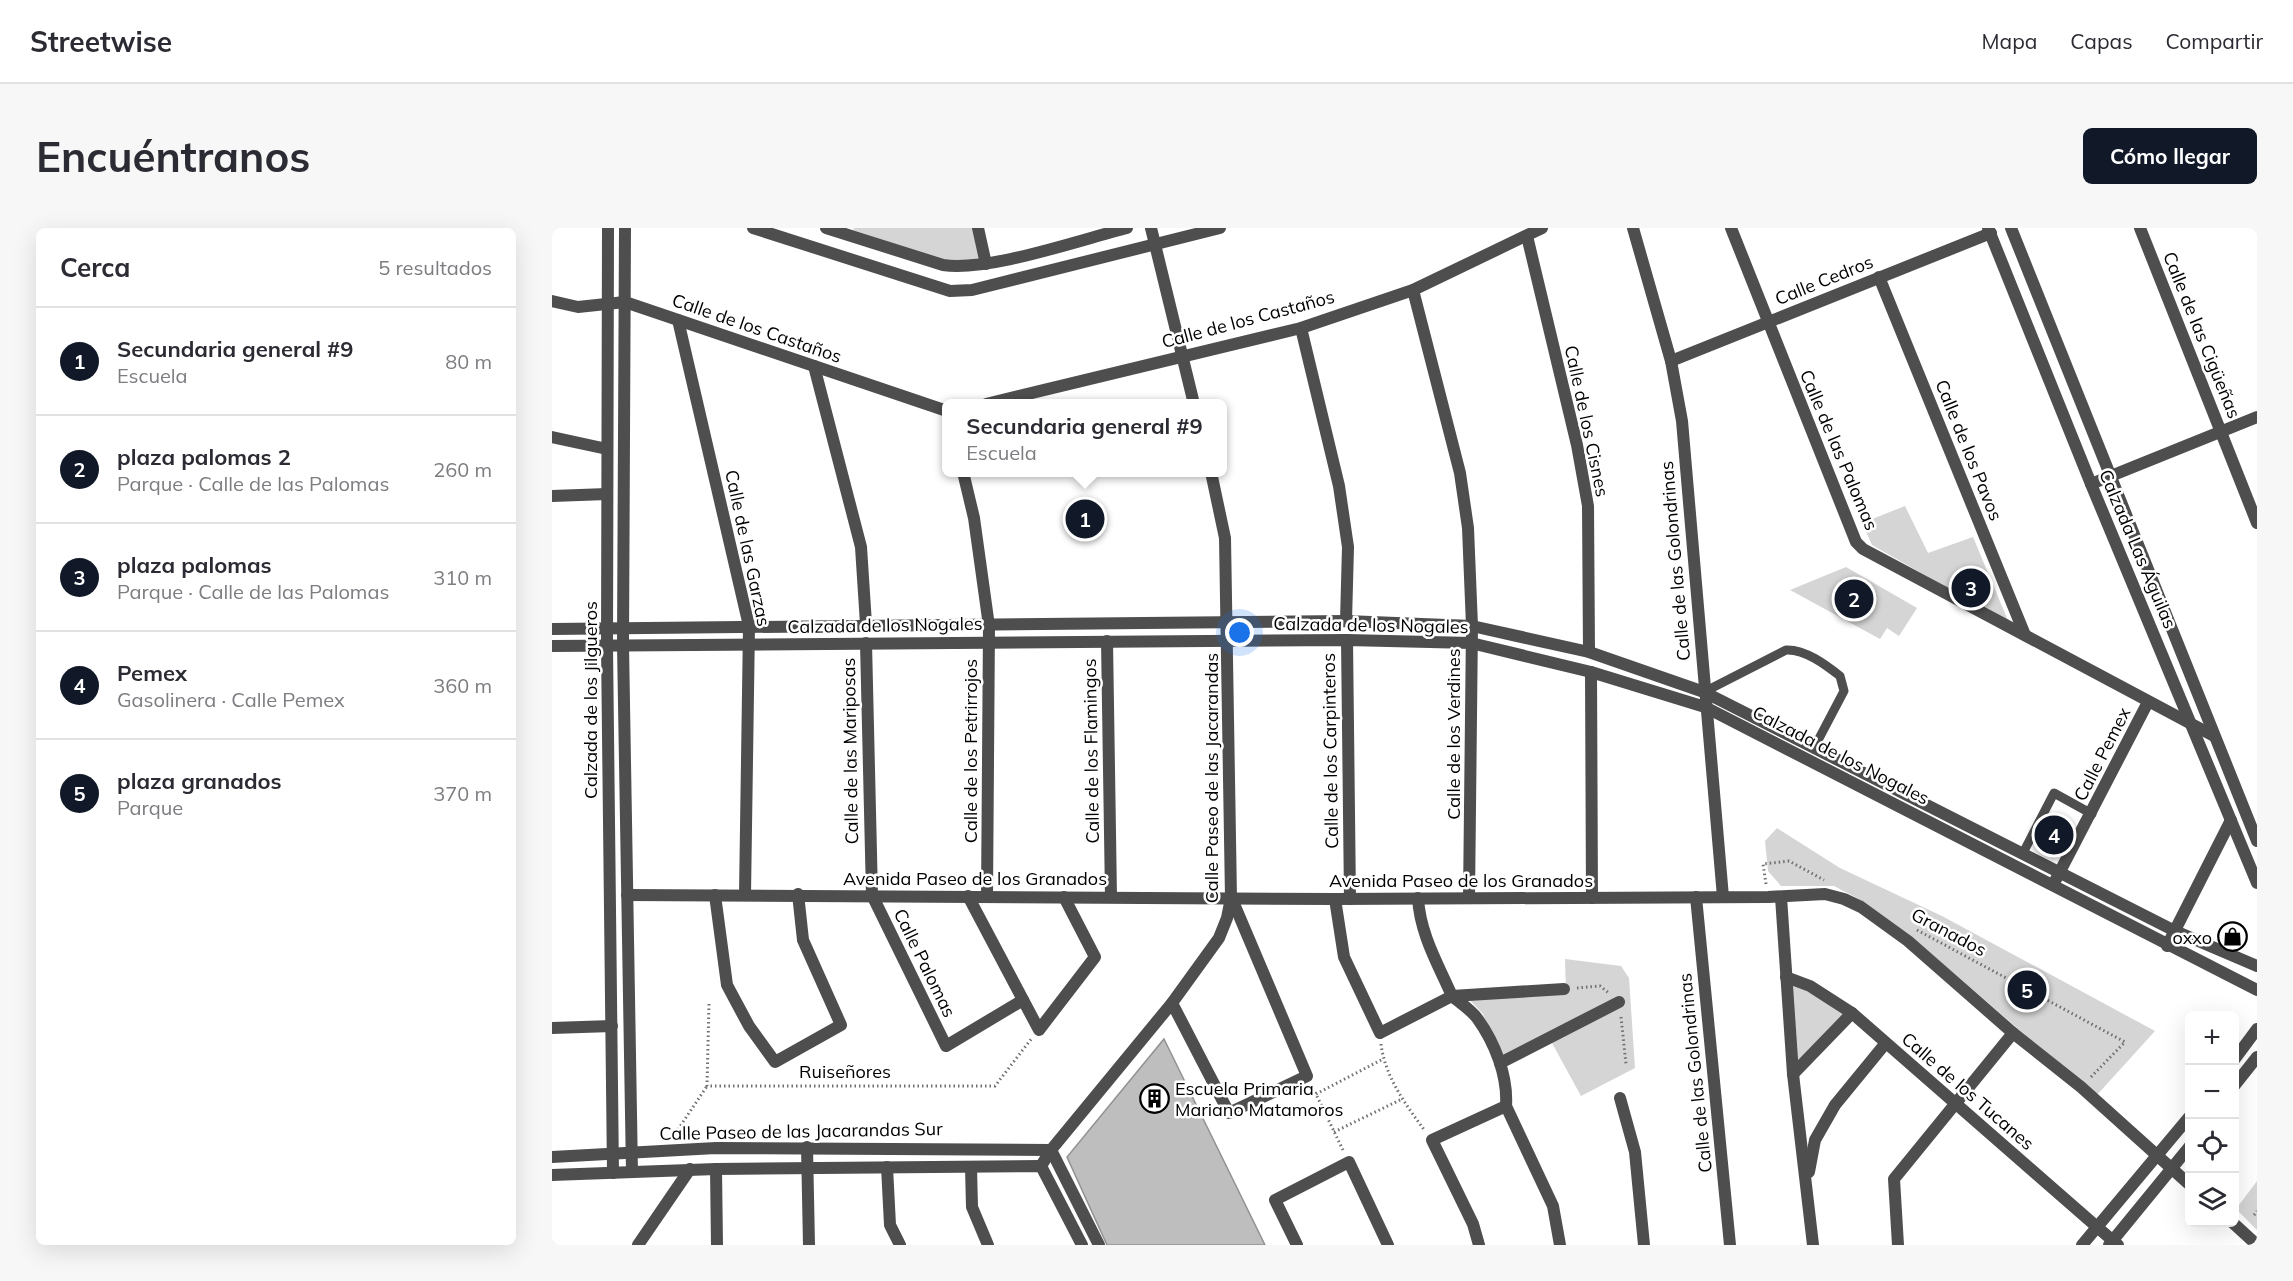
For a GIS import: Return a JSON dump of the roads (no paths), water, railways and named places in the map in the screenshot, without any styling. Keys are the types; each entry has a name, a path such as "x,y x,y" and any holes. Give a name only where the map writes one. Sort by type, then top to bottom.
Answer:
{"street":[{"name":"Calzada de los Jilgueros","path":"608,228 607,646 613,1173"},
{"name":"Calzada de los Jilgueros","path":"625,228 623,645 632,1172"},
{"path":"753,228 950,291 972,290 1220,228"},
{"path":"826,228 943,265 960,268 986,264 1127,228"},
{"path":"978,228 986,264"},
{"path":"1151,228 1193,399"},
{"name":"Calle de los Castaños","path":"1006,399 1301,328 1413,290 1542,228"},
{"name":"Calle de las Golondrinas","path":"1633,228 1671,361 1682,421 1723,897"},
{"name":"Calle de las Palomas","path":"1731,228 1856,542 1863,549 2214,736"},
{"name":"Calzada Las Águilas","path":"2011,228 2257,841"},
{"name":"Calle de las Cigüeñas","path":"2139,228 2257,523"},
{"name":"Calle Cedros","path":"1671,361 1990,231"},
{"name":"Calzada Las Águilas","path":"1990,231 2091,484 2257,883"},
{"name":"Calle de los Cisnes","path":"1527,236 1577,445 1588,506 1589,652"},
{"name":"Calle de los Pavos","path":"1879,277 2025,635"},
{"name":"Calle de los Verdines","path":"1413,290 1460,473 1468,528 1472,626 1469,898"},
{"name":"Calle de los Castaños","path":"552,301 578,307 625,302 942,409"},
{"name":"Calle de las Garzas","path":"678,320 749,626 745,895"},
{"path":"1301,328 1339,486 1347,536 1346,621"},
{"path":"814,366 861,547 866,624"},
{"path":"2091,484 2257,417"},
{"path":"552,437 607,449"},
{"name":"Calle de los Petrirrojos","path":"964,477 974,518 989,626 987,896"},
{"name":"Calle Paseo de las Jacarandas","path":"1041,1166 1051,1150 1172,1003 1219,938 1227,918 1231,898 1228,623 1225,538 1212,477"},
{"path":"552,496 607,494"},
{"name":"Calzada de los Nogales","path":"552,629 866,624 989,626 1346,621 1472,626 1589,652 1704,692 1775,735 1921,817 2167,946 2257,990"},
{"name":"Calzada de los Nogales","path":"552,646 1347,640 1471,643 1591,672 1705,707 1814,748 2175,931 2257,966"},
{"name":"Calle de los Carpinteros","path":"1347,640 1350,899"},
{"name":"Calle de los Flamingos","path":"1107,641 1111,897"},
{"name":"Calle de las Mariposas","path":"866,643 872,895"},
{"path":"1591,672 1592,898"},
{"name":"Calle Pemex","path":"2053,885 2148,702"},
{"path":"1921,817 1926,804"},
{"path":"2167,946 2230,820"},
{"path":"715,895 727,985 749,1026 775,1062 841,1025 802,939 798,894"},
{"name":"Avenida Paseo de los Granados","path":"627,895 798,894 1350,899 1781,897 1825,894 1861,907 1908,941 2013,1034 2081,1087 2185,1181"},
{"name":"Calle Palomas","path":"872,895 946,1046 1023,1000"},
{"path":"968,896 1039,1030 1095,957 1064,897"},
{"name":"Calle de las Golondrinas","path":"1696,897 1730,1245"},
{"path":"1781,897 1794,1074 1813,1245"},
{"path":"1172,1003 1229,1113 1307,1076 1231,898"},
{"path":"1418,898 1419,918 1426,939 1452,996 1477,1018 1500,1063 1507,1087 1506,1106 1553,1206 1560,1245"},
{"path":"1335,899 1344,957 1380,1034 1452,996 1564,989"},
{"name":"Calle de los Tucanes","path":"1786,977 1810,986 1851,1013 2097,1227 2113,1244"},
{"path":"1500,1063 1619,1002"},
{"path":"1794,1074 1851,1013"},
{"path":"552,1028 612,1026"},
{"path":"2239,1054 2257,1029"},
{"path":"1898,1245 1894,1179 2013,1034"},
{"path":"1807,1184 1815,1140 1835,1106 1885,1044"},
{"path":"2239,1081 2257,1057"},
{"path":"1620,1098 1635,1152 1644,1245"},
{"path":"1479,1245 1473,1224 1432,1140 1506,1106"},
{"path":"2082,1245 2187,1119"},
{"path":"807,1147 809,1245"},
{"name":"Calle Paseo de las Jacarandas Sur","path":"552,1156 664,1150 807,1147 1051,1150"},
{"path":"1051,1150 1099,1245"},
{"path":"2113,1244 2185,1153"},
{"path":"1297,1245 1275,1200 1349,1162 1388,1245"},
{"path":"1041,1166 1082,1245"},
{"name":"Calle Paseo de las Jacarandas Sur","path":"552,1175 690,1169 1041,1166"},
{"path":"887,1167 890,1225 900,1245"},
{"path":"970,1167 972,1207 988,1245"},
{"path":"638,1245 690,1169"},
{"path":"716,1169 717,1245"},
{"path":"2237,1227 2257,1245"}],"lane":[{"path":"1704,692 1786,650 1797,650 1840,676 1845,691 1814,748"},
{"path":"2023,852 2054,793 2091,814"}],"place":[{"name":"Secundaria general #9","path":"1085,519"},
{"name":"plaza palomas","path":"1971,588"},
{"name":"plaza palomas 2","path":"1854,599"},
{"name":"Pemex","path":"2054,835"},
{"name":"oxxo","path":"2233,937"},
{"name":"plaza granados","path":"2027,990"},
{"name":"Escuela Primaria Mariano Matamoros","path":"1154,1098"}]}
